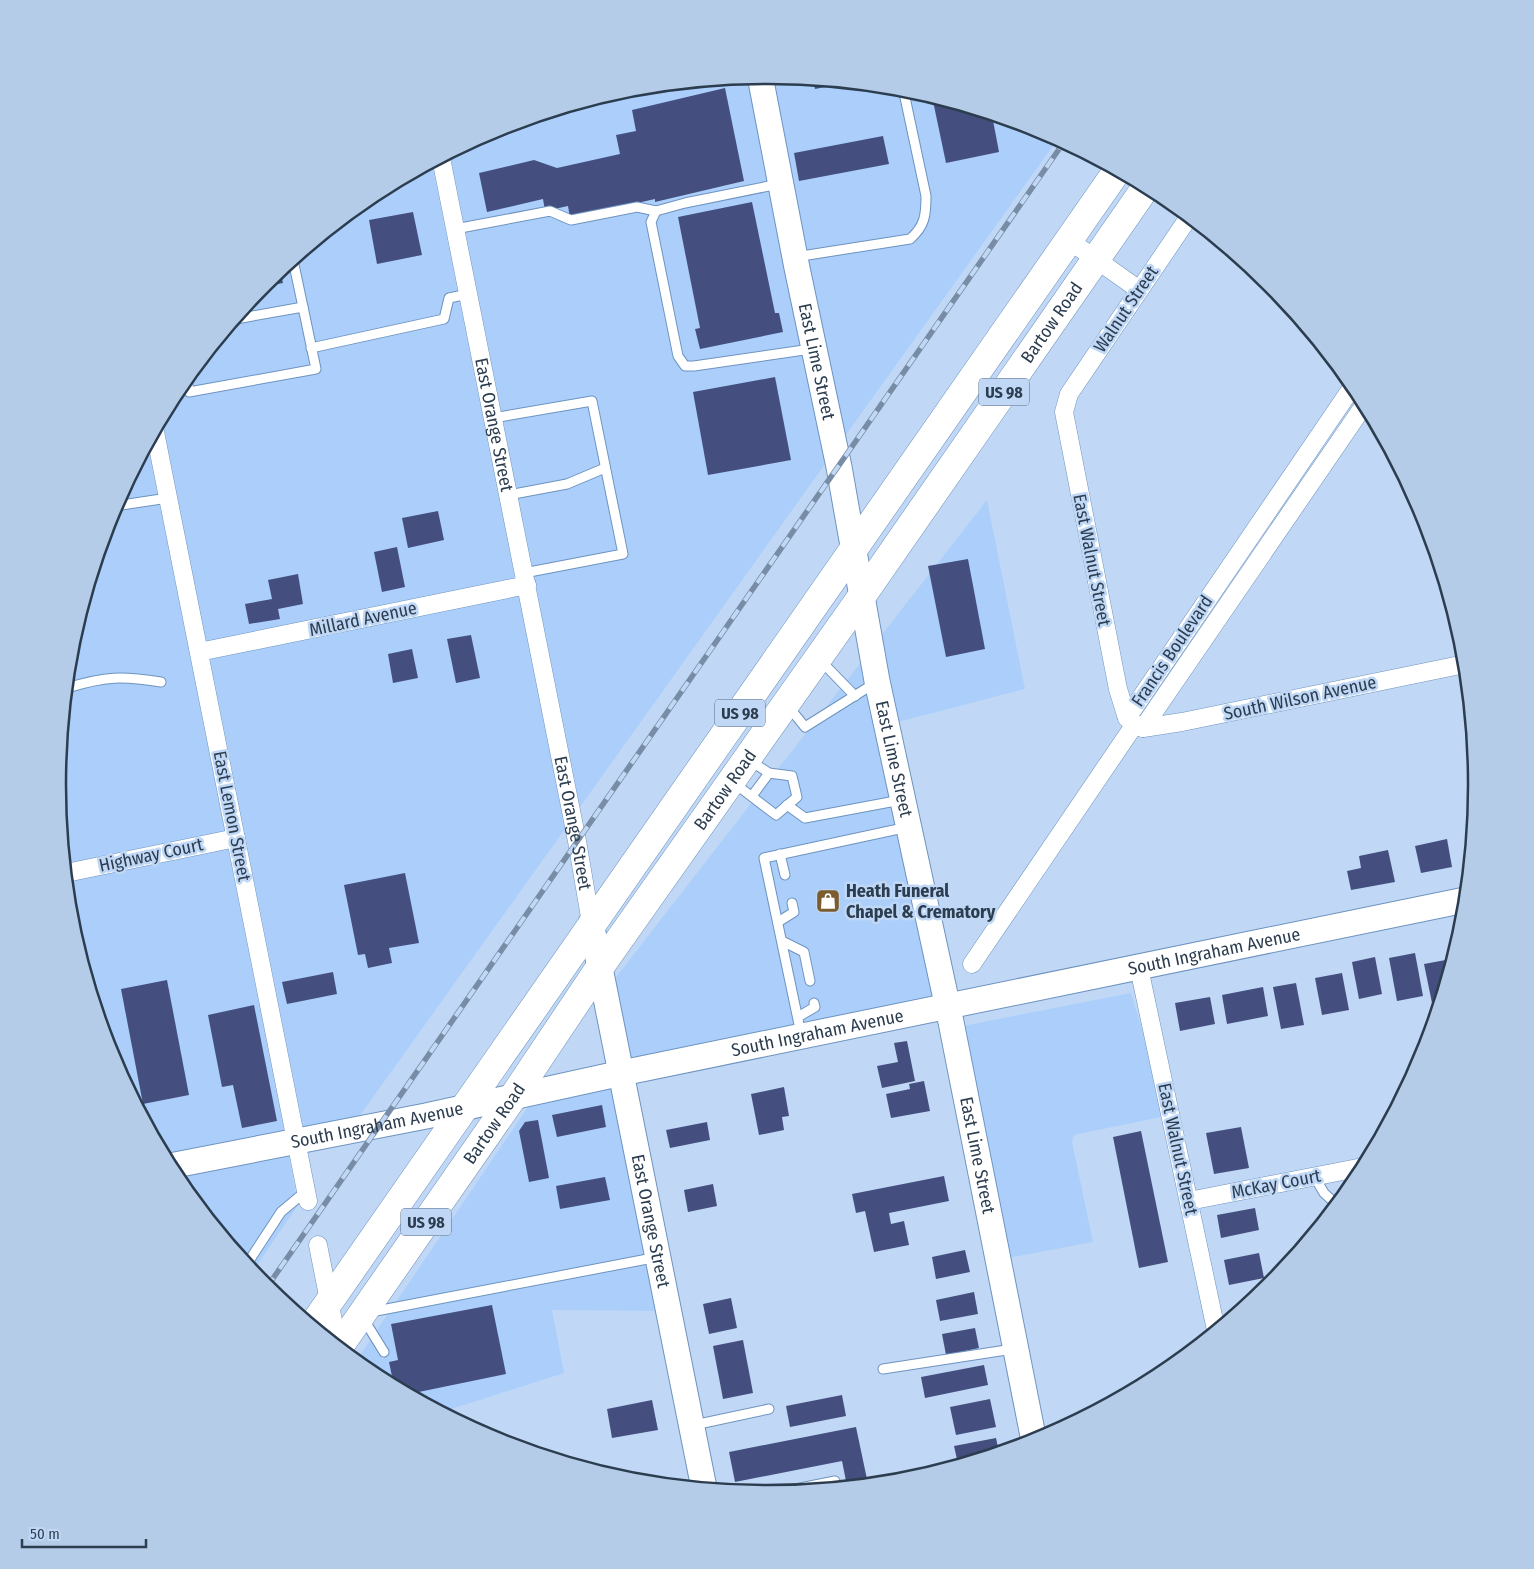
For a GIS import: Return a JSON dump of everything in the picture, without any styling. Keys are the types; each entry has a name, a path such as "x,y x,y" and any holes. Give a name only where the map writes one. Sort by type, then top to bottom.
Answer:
{"main road":[{"name":"Bartow Road","path":"340,1340 345,1308 466,1108 592,924 1114,176"},
{"name":"Bartow Road","path":"318,1322 345,1308 513,1097 600,967 742,789 758,766 786,704 1142,193"}],"street":[{"name":"East Lime Street","path":"762,84 854,550 877,682 947,1007 1032,1433"},
{"name":"East Orange Street","path":"442,164 703,1482"},
{"name":"Walnut Street","path":"1067,402 1069,394 1138,289 1185,223"},
{"path":"1070,241 1138,289"},
{"name":"Francis Boulevard","path":"972,964 1135,724 1266,514 1348,393"},
{"name":"East Walnut Street","path":"1067,402 1064,412 1068,438 1118,689 1135,724"},
{"name":"Francis Boulevard","path":"1135,724 1283,524 1360,411"},
{"name":"East Lemon Street","path":"157,440 307,1196"},
{"path":"1266,514 1283,524"},
{"name":"Millard Avenue","path":"198,652 525,579"},
{"name":"South Wilson Avenue","path":"1135,724 1457,665"},
{"name":"Highway Court","path":"72,872 236,838"},
{"name":"South Ingraham Avenue","path":"178,1164 466,1108 622,1073 800,1026 947,1007 1457,902"},
{"name":"East Walnut Street","path":"1140,968 1214,1323"},
{"name":"McKay Court","path":"1188,1201 1353,1169"},
{"path":"318,1245 345,1308"}],"lane":[{"path":"795,258 910,239 920,230 926,212 926,196 905,97"},
{"path":"455,229 550,211 571,220 638,207 656,211 667,207 780,184"},
{"path":"656,211 651,222 678,356 686,366 814,349"},
{"path":"189,389 189,392 316,369 295,267"},
{"path":"311,348 444,319 449,298 468,294"},
{"path":"244,318 303,307"},
{"path":"493,418 592,402 623,554 525,579"},
{"path":"508,495 567,484 605,468"},
{"path":"125,504 168,498"},
{"path":"818,659 855,696"},
{"path":"73,686 90,681 123,676 161,682"},
{"path":"786,704 806,727 877,682"},
{"path":"742,789 776,815 797,797 792,776 758,766"},
{"path":"787,806 805,818 902,800"},
{"path":"800,1026 764,858 908,827"},
{"path":"780,854 785,876"},
{"path":"778,922 794,912 792,903"},
{"path":"782,941 804,952 810,981"},
{"path":"800,1026 815,1007 814,1003"},
{"path":"1314,1176 1324,1193 1331,1200"},
{"path":"251,1258 281,1212 307,1196"},
{"path":"345,1308 658,1257"},
{"path":"345,1308 384,1352"},
{"path":"883,1369 1016,1348"},
{"path":"691,1426 769,1409"},
{"path":"829,1482 835,1481"}],"shaded area":[{"path":"751,84 828,460 580,807 451,159 499,137 542,121 630,97 721,85"},
{"path":"771,84 813,85 904,97 992,121 1053,145 843,439"},
{"path":"433,169 515,579 206,642 164,428 184,395 211,358 240,322 271,289 340,229 378,202"},
{"path":"150,454 225,831 71,863 66,784 72,693 80,648 90,603 103,559 120,516"},
{"path":"987,500 1025,689 898,722 880,637"},
{"path":"519,595 565,829 356,1121 304,1131 210,659"},
{"path":"865,657 936,1000 630,1062 613,981"},
{"path":"228,848 285,1135 173,1157 139,1094 103,1010 90,966 73,880"},
{"path":"1131,993 1145,1039 1161,1117 1074,1135 1072,1142 1093,1242 1008,1258 963,1026"},
{"path":"614,1083 659,1311 552,1310 564,1373 450,1409 417,1391 360,1354 532,1101"},
{"path":"288,1151 298,1205 257,1265 211,1211 183,1172"}],"building":[{"path":"814,85 827,87 815,89"},
{"path":"725,88 744,181 655,202 655,199 570,218 568,206 545,211 543,199 487,212 479,173 534,160 557,168 620,154 616,135 636,131 632,110"},
{"path":"934,104 993,121 999,152 946,163"},
{"path":"883,136 889,164 799,181 794,153"},
{"path":"752,202 775,313 779,313 783,332 700,349 695,329 700,328 678,217"},
{"path":"413,212 422,255 377,264 369,220"},
{"path":"775,377 791,460 708,475 693,392"},
{"path":"438,511 444,540 408,548 402,518"},
{"path":"397,547 405,587 382,592 374,552"},
{"path":"968,559 985,649 946,657 928,566"},
{"path":"298,574 303,604 278,609 280,619 249,624 245,604 272,599 268,580"},
{"path":"471,635 480,678 456,683 447,639"},
{"path":"412,649 418,678 393,683 388,654"},
{"path":"1447,839 1452,867 1421,873 1415,846"},
{"path":"1388,850 1395,882 1351,890 1347,871 1361,868 1359,856"},
{"path":"405,873 419,943 389,948 392,963 368,968 365,954 358,955 344,885"},
{"path":"1415,953 1423,996 1397,1001 1389,958"},
{"path":"1375,957 1382,994 1359,999 1352,962"},
{"path":"1445,960 1432,1003 1424,964"},
{"path":"333,972 337,994 287,1004 282,982"},
{"path":"1342,973 1349,1010 1322,1015 1315,978"},
{"path":"167,980 189,1095 144,1104 121,989"},
{"path":"1296,983 1304,1025 1281,1029 1273,987"},
{"path":"1263,987 1268,1016 1227,1024 1222,995"},
{"path":"1210,997 1215,1024 1180,1031 1175,1003"},
{"path":"254,1005 277,1121 242,1128 233,1085 222,1087 208,1015"},
{"path":"907,1041 915,1081 882,1088 877,1066 898,1062 894,1043"},
{"path":"924,1081 930,1111 891,1118 886,1094 910,1089 909,1084"},
{"path":"784,1087 789,1116 782,1117 784,1130 759,1135 751,1094"},
{"path":"602,1105 606,1127 557,1137 552,1115"},
{"path":"538,1120 549,1178 529,1182 519,1131 525,1122"},
{"path":"707,1122 710,1140 670,1148 666,1130"},
{"path":"1241,1127 1249,1168 1214,1174 1206,1133"},
{"path":"1141,1131 1168,1262 1139,1268 1113,1137"},
{"path":"944,1176 949,1201 889,1213 891,1224 904,1221 909,1245 874,1252 865,1211 856,1213 852,1194"},
{"path":"605,1177 610,1200 560,1209 556,1186"},
{"path":"713,1184 717,1206 688,1212 684,1190"},
{"path":"1255,1208 1259,1230 1221,1238 1217,1215"},
{"path":"965,1250 970,1272 936,1279 932,1257"},
{"path":"1259,1253 1264,1278 1229,1285 1224,1260"},
{"path":"974,1292 978,1314 940,1321 936,1300"},
{"path":"731,1298 737,1328 709,1334 703,1304"},
{"path":"492,1305 506,1374 419,1392 392,1376 389,1362 398,1360 391,1324"},
{"path":"975,1328 979,1348 946,1355 942,1334"},
{"path":"743,1340 753,1393 723,1399 713,1346"},
{"path":"984,1365 988,1385 925,1398 921,1377"},
{"path":"842,1395 846,1416 790,1427 786,1406"},
{"path":"990,1399 996,1427 956,1435 950,1407"},
{"path":"652,1400 658,1430 612,1438 607,1409"},
{"path":"856,1427 867,1478 846,1480 842,1461 735,1482 729,1452"},
{"path":"996,1438 998,1446 957,1458 954,1446"}],"railway":[{"path":"272,1280 1060,148"}],"place":[{"name":"Heath Funeral Chapel & Crematory","path":"828,901"}]}
